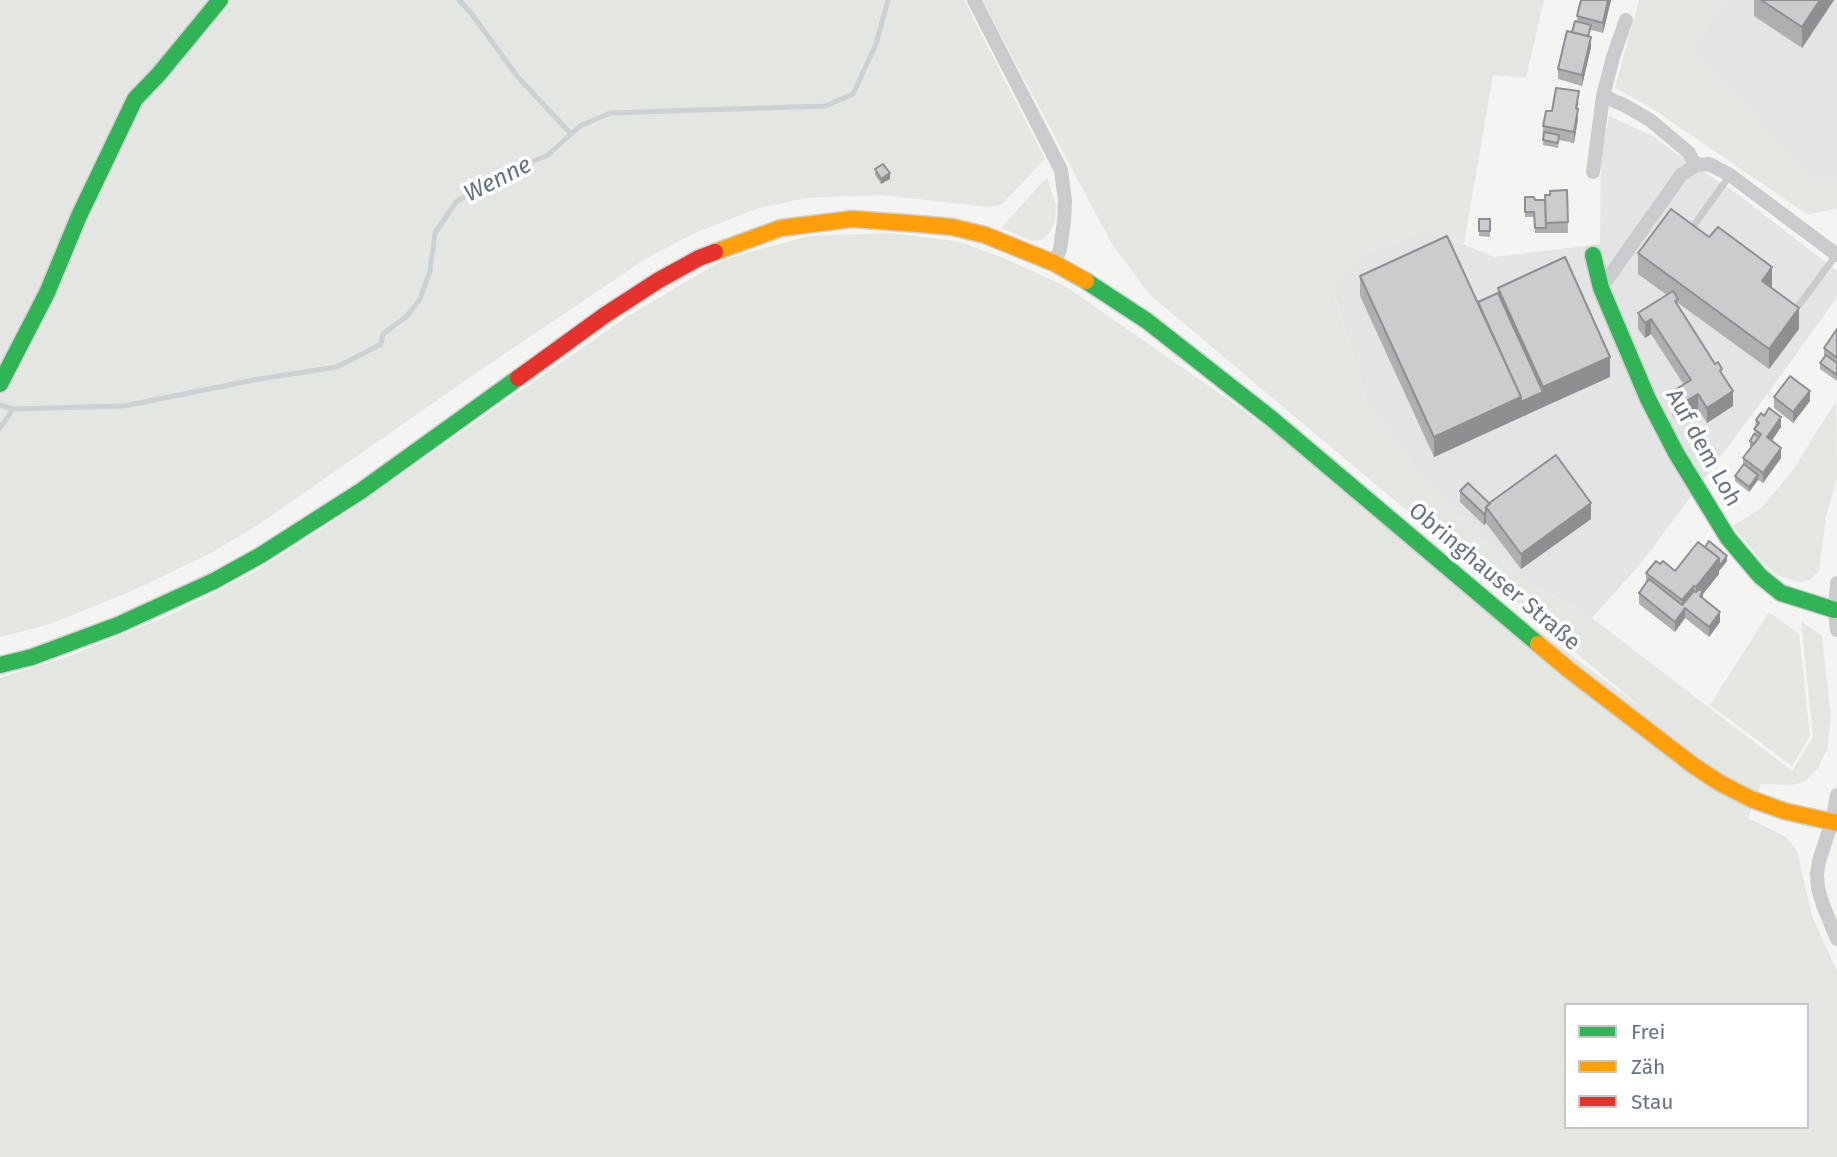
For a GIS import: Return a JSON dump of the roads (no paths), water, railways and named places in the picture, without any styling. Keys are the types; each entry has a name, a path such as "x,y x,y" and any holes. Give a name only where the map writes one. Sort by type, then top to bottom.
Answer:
{"street":[{"path":"0,384 47,293 79,216 135,99 220,0"},
{"path":"974,0 1061,170 1065,201 1064,221 1054,264"},
{"path":"1592,172 1603,96 1626,20"},
{"path":"1603,96 1650,120 1688,152 1696,164"},
{"path":"1601,288 1681,175 1696,164 1709,164 1730,175 1837,255"},
{"name":"Obringhauser Straße","path":"0,665 32,657 118,625 214,581 261,555 361,491 615,308 699,258 781,228 852,219 877,220 953,227 985,235 1054,264 1086,281 1147,321 1272,419 1569,670 1694,766 1751,799 1784,811 1835,822"},
{"name":"Auf dem Loh","path":"1593,255 1601,288 1648,399 1676,453 1728,538 1760,576 1781,593 1835,610"},
{"path":"1837,583 1837,630"},
{"path":"1837,795 1835,822 1819,861 1817,874 1823,905 1837,939"}],"lane":[{"path":"1692,228 1730,175"},
{"path":"1799,305 1837,255"}],"waterway":[{"path":"459,0 517,76 571,134"},
{"name":"Wenne","path":"0,405 13,409 124,406 259,379 337,367 381,344 383,334 407,316 420,299 430,271 435,233 456,202 498,176 548,155 580,126 610,113 825,106 853,94 876,44 888,0"},
{"path":"0,428 13,409"}]}
